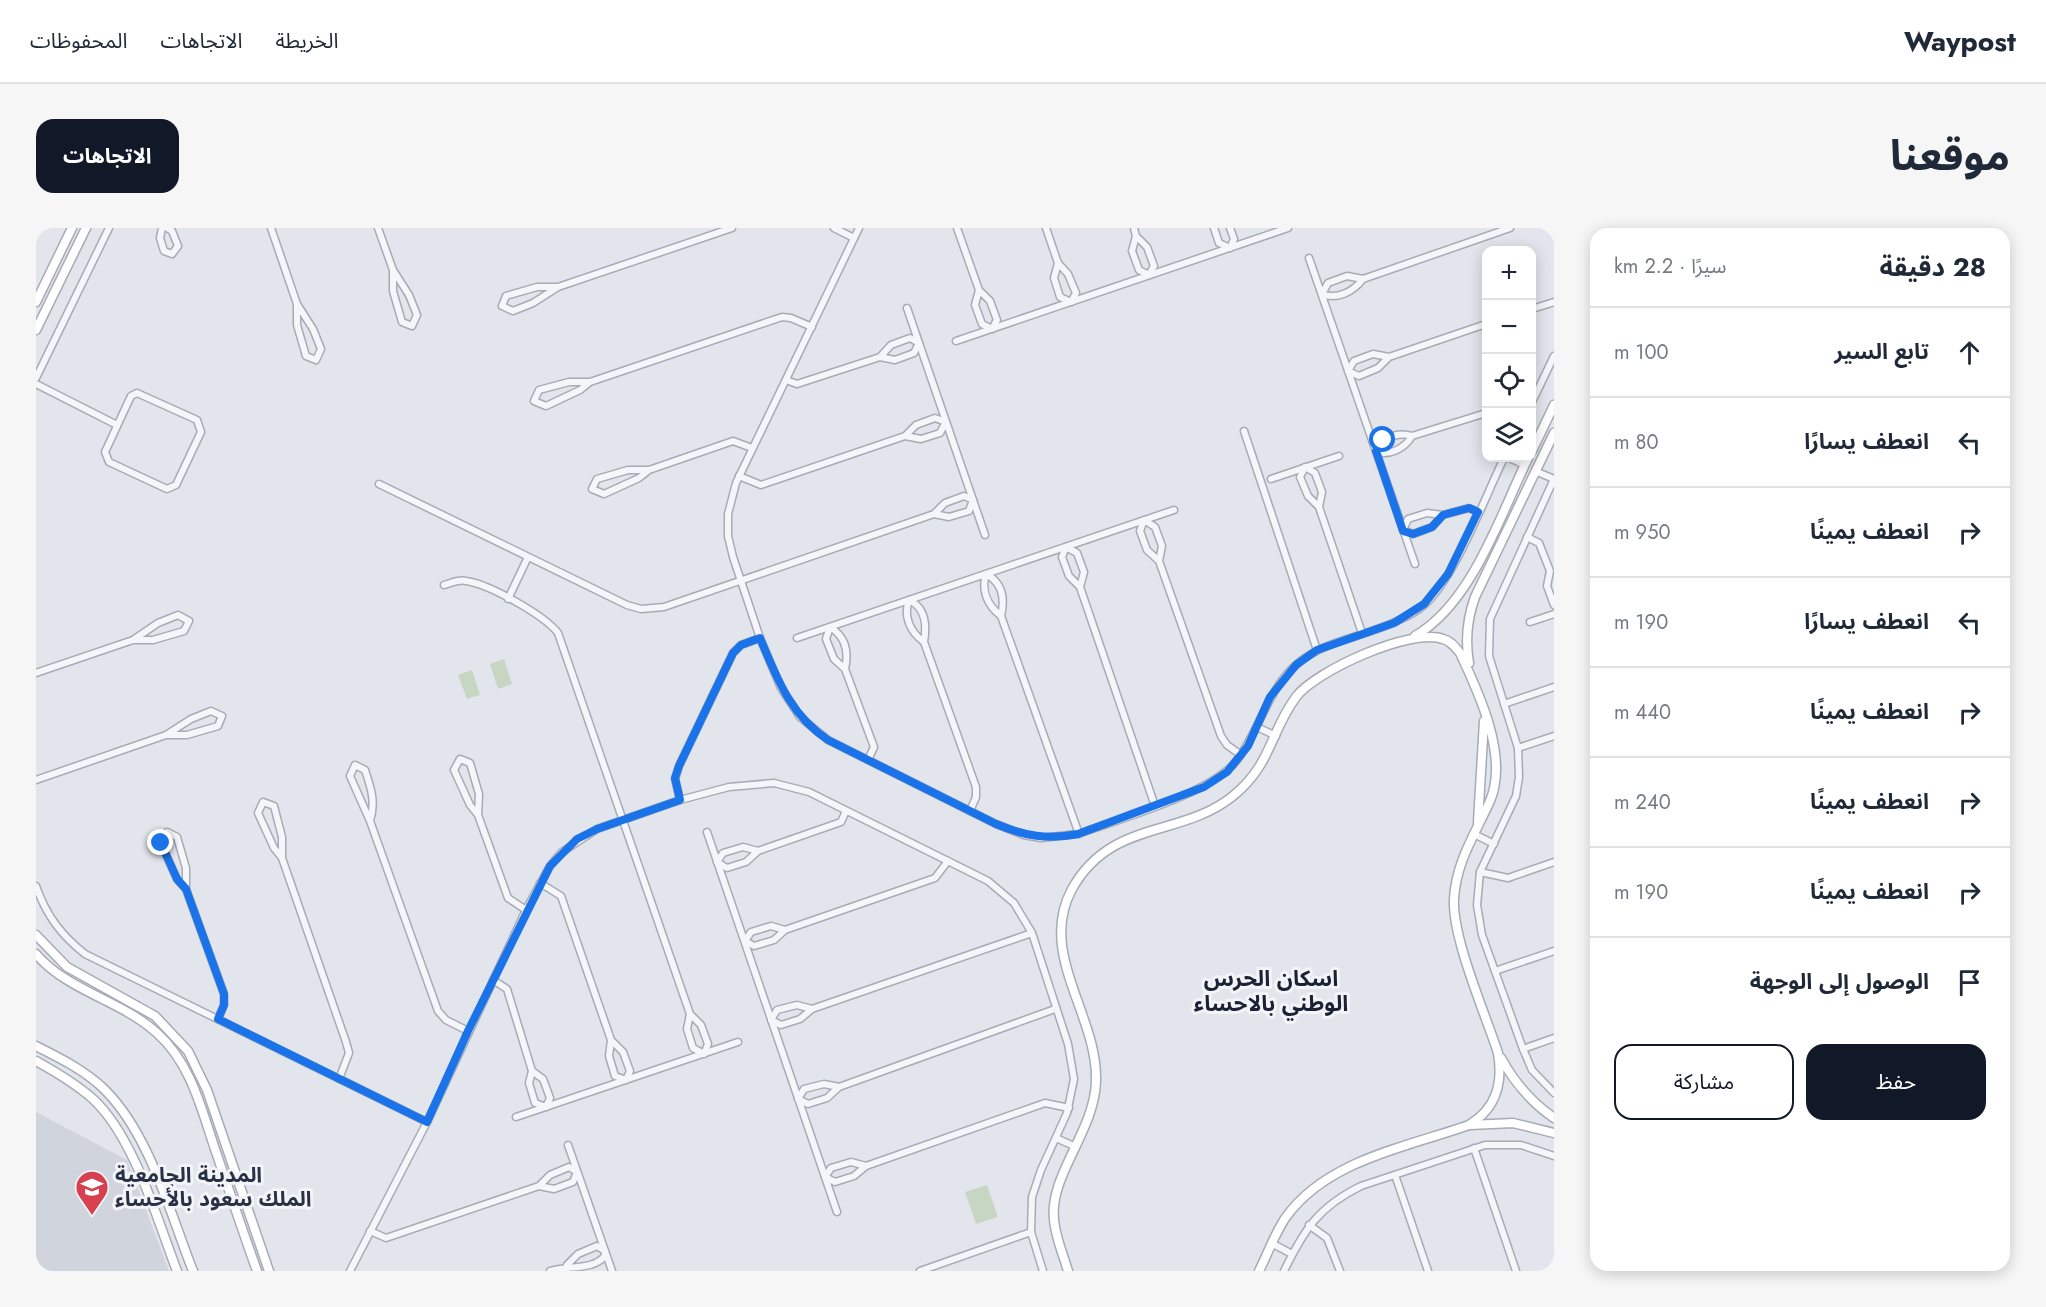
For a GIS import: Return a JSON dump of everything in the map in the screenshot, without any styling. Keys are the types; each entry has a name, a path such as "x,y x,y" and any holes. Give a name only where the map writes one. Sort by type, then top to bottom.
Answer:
{"main road":[{"path":"36,302 72,228"},
{"path":"36,330 86,228"},
{"path":"47,279 58,285"},
{"path":"1536,443 1554,405"},
{"path":"1471,678 1466,645 1469,615 1499,545 1554,433"},
{"path":"1407,641 1428,628 1449,610 1460,595 1527,462"},
{"path":"1489,540 1499,545"},
{"path":"1068,1271 1053,1217 1060,1185 1090,1116 1096,1081 1093,1051 1061,947 1061,924 1071,890 1083,871 1117,843 1203,812 1233,796 1262,765 1296,698 1317,677 1348,661 1427,636 1442,638 1452,643 1460,652 1496,754 1496,771 1490,799 1460,864 1454,900 1459,936 1498,1053 1501,1071 1498,1092 1484,1114 1469,1125"},
{"path":"1476,829 1484,715"},
{"path":"36,935 67,967 155,1016 172,1031 188,1051 207,1090 269,1271"},
{"path":"36,954 62,978 147,1025 168,1044 181,1062 196,1095 257,1271"},
{"path":"36,1046 62,1059 98,1084 135,1129 193,1271"},
{"path":"1498,1053 1512,1078 1533,1102 1554,1118"},
{"path":"36,1061 55,1071 95,1100 123,1136 177,1271"},
{"path":"1259,1271 1295,1207 1320,1183 1336,1173 1373,1157 1469,1125 1513,1123 1554,1133"}],"street":[{"path":"36,378 109,228"},
{"path":"271,228 297,304 314,329 321,349 316,360 306,356 297,325 297,304"},
{"path":"378,228 393,270 409,295 417,315 412,326 402,322 393,291 393,270"},
{"path":"558,287 537,287 506,296 502,306 513,311 533,303 558,287 732,228"},
{"path":"834,228 854,238"},
{"path":"859,228 739,476 728,514 728,536 760,638 781,688 800,717 828,740 970,811 1024,835 1056,838 1080,834 1214,782 1241,755 1281,682 1296,665 1317,650 1394,623 1424,604 1448,574 1502,462"},
{"path":"957,228 979,290 990,301 997,320 992,328"},
{"path":"1046,228 1058,263 1068,274 1076,293 1071,302"},
{"path":"1134,228 1136,236 1132,251 1139,270 1149,275"},
{"path":"1214,228 1219,243 1230,248"},
{"path":"1230,228 1234,239 1230,248"},
{"path":"957,341 1288,228"},
{"path":"1322,294 1333,298 1352,290 1363,279 1510,228"},
{"path":"1136,236 1147,247 1155,266 1149,275"},
{"path":"1309,258 1415,564"},
{"path":"1058,263 1054,278 1057,288 1060,297 1071,302"},
{"path":"1322,294 1328,283 1347,276 1363,279"},
{"path":"979,290 975,305 982,324 992,328"},
{"path":"1536,308 1554,302"},
{"path":"907,308 985,535"},
{"path":"590,382 580,390 546,406 534,401 538,390 569,382 590,382 782,317 791,318 812,327"},
{"path":"1348,371 1359,376 1378,368 1389,357 1482,325"},
{"path":"880,357 891,345 910,338 919,343"},
{"path":"786,380 797,384 880,357 895,360 914,354 919,343"},
{"path":"1348,371 1354,361 1364,357 1373,354 1389,357"},
{"path":"1536,394 1554,356"},
{"path":"36,384 117,425"},
{"path":"136,393 197,420 201,432 176,485 167,489 109,462 105,452 117,425 131,396 136,393"},
{"path":"1376,451 1383,440 1402,434 1412,436 1482,414"},
{"path":"739,476 761,485 905,436 916,425 935,418 946,422"},
{"path":"905,436 921,439 940,433 946,422"},
{"path":"1244,431 1317,650"},
{"path":"1376,451 1387,453 1405,446 1412,436"},
{"path":"649,470 639,478 604,494 592,489 597,479 628,470 649,470 733,441 752,448"},
{"path":"1271,479 1339,456"},
{"path":"1305,467 1300,477 1308,496 1319,507 1362,633"},
{"path":"1305,467 1316,473 1322,492 1319,507"},
{"path":"1535,471 1554,479 1490,619 1489,656 1518,748 1519,777 1516,796 1480,872 1478,921 1522,1049 1532,1070 1554,1093"},
{"path":"379,484 627,605 641,609 664,607 934,514 945,503 964,496 973,500"},
{"path":"934,514 949,517 969,511 973,500"},
{"path":"1403,531 1408,519 1427,513 1443,515 1469,508 1478,512"},
{"path":"797,638 1174,510"},
{"path":"1403,531 1413,534 1432,527 1443,515"},
{"path":"1144,520 1155,527 1162,546 1159,561"},
{"path":"1144,520 1140,531 1147,550 1159,561 1221,736 1227,745 1241,755"},
{"path":"1527,537 1539,543 1552,572 1547,586 1554,605"},
{"path":"1066,547 1077,553 1084,572 1080,587"},
{"path":"1066,547 1062,557 1069,576 1080,587 1155,806"},
{"path":"508,599 528,557"},
{"path":"986,574 998,582 1004,601 1001,616"},
{"path":"986,574 982,586 990,605 1001,616 1080,834"},
{"path":"444,585 469,581 540,615 558,633 690,1014 701,1025 708,1044 704,1054"},
{"path":"909,600 920,607 927,626 924,642"},
{"path":"909,600 905,611 912,631 924,642 976,787 976,797 970,811"},
{"path":"1530,622 1554,614"},
{"path":"36,673 133,640 158,623 178,615 189,621 184,631 153,640 133,640"},
{"path":"830,627 842,635 848,654 845,669"},
{"path":"830,627 826,639 834,659 845,669 874,747 868,760"},
{"path":"680,800 675,778 679,766 733,653 741,645 760,638"},
{"path":"1504,704 1554,687"},
{"path":"36,780 166,735 191,719 211,711 222,716 218,726 187,735 166,735"},
{"path":"1257,727 1277,736"},
{"path":"1518,748 1554,736"},
{"path":"478,815 479,794 470,763 460,759 454,770 470,805 478,815 508,898 526,910"},
{"path":"370,821 374,809 372,790 365,770 355,765 350,776 370,821 438,1011 446,1020 468,1031"},
{"path":"350,1271 427,1122 526,910 540,883 562,852 577,839 680,800 744,784 774,783 809,792 988,881 1004,893 1023,915 1032,933 1073,1063 1073,1095 1035,1183 1032,1197 1031,1232 1043,1271"},
{"path":"282,858 274,848 258,813 263,802 273,806 282,837 282,858 346,1042 349,1053 339,1079"},
{"path":"717,862 727,868 746,862 758,851 841,822 846,811"},
{"path":"1476,829 1494,844"},
{"path":"186,889 177,879 161,843 167,832 177,837 186,868 186,889 224,994 224,1005 218,1019"},
{"path":"707,832 837,1212"},
{"path":"717,862 723,853 743,847 758,851"},
{"path":"745,941 754,946 774,940 785,930 935,878 948,861"},
{"path":"1480,872 1495,878 1508,878 1554,862"},
{"path":"540,883 561,896 610,1040 609,1056 615,1076 626,1080"},
{"path":"36,886 44,908 55,926 85,954 427,1122"},
{"path":"745,941 751,932 771,926 785,930"},
{"path":"771,1020 781,1025 801,1019 812,1009 1032,933"},
{"path":"1495,971 1554,951"},
{"path":"493,980 507,989 532,1071 529,1083 535,1103 546,1107"},
{"path":"771,1020 777,1010 797,1005 812,1009"},
{"path":"798,1099 808,1104 827,1098 839,1087 1055,1010"},
{"path":"690,1014 687,1029 693,1048 704,1054"},
{"path":"1522,1049 1554,1038"},
{"path":"610,1040 618,1046 630,1071 626,1080"},
{"path":"516,1117 738,1042"},
{"path":"532,1071 538,1073 543,1079 550,1098 546,1107"},
{"path":"798,1099 804,1089 824,1083 839,1087"},
{"path":"825,1177 835,1182 854,1176 866,1166 1045,1103 1069,1108"},
{"path":"1056,1138 1076,1147"},
{"path":"1284,1271 1309,1225 1317,1215 1341,1196 1474,1148 1502,1144 1521,1145 1554,1156"},
{"path":"568,1145 612,1271"},
{"path":"1474,1148 1516,1271"},
{"path":"825,1177 831,1168 851,1162 866,1166"},
{"path":"370,1231 386,1238 539,1186 550,1175 569,1167 578,1172"},
{"path":"539,1186 554,1189 573,1182 578,1172"},
{"path":"1395,1175 1428,1271"},
{"path":"1309,1225 1327,1238 1340,1271"},
{"path":"920,1271 1031,1232"},
{"path":"1273,1244 1293,1254"},
{"path":"567,1265 572,1258 597,1246 604,1251"},
{"path":"550,1271 567,1265 582,1268 601,1261 605,1256 604,1251"}],"shaded area":[{"name":"المدينة الجامعية الملك سعود بالأحساء","path":"36,1112 127,1160 169,1271 36,1271"}],"green space":[{"path":"504,659 512,684 498,689 490,664"},
{"path":"472,670 480,695 467,699 458,675"},
{"path":"987,1185 998,1217 976,1224 965,1192"}],"place":[{"name":"المدينة الجامعية الملك سعود بالأحساء","path":"92,1216"}],"district":[{"name":"اسكان الحرس الوطني بالاحساء","path":"1271,990"}],"route":[{"path":"161,843 177,879 186,889 224,994 224,1005 218,1019 427,1122 526,910 550,866 577,839 597,829 680,800 675,778 679,766 733,653 741,645 760,638 790,705 813,730 828,740 996,824 1024,835 1056,838 1078,834 1214,782 1227,772 1248,746 1270,697 1296,665 1317,650 1394,623 1410,615 1436,592 1448,574 1478,512 1469,508 1443,515 1432,527 1413,534 1403,531 1376,451 1383,440"}]}
